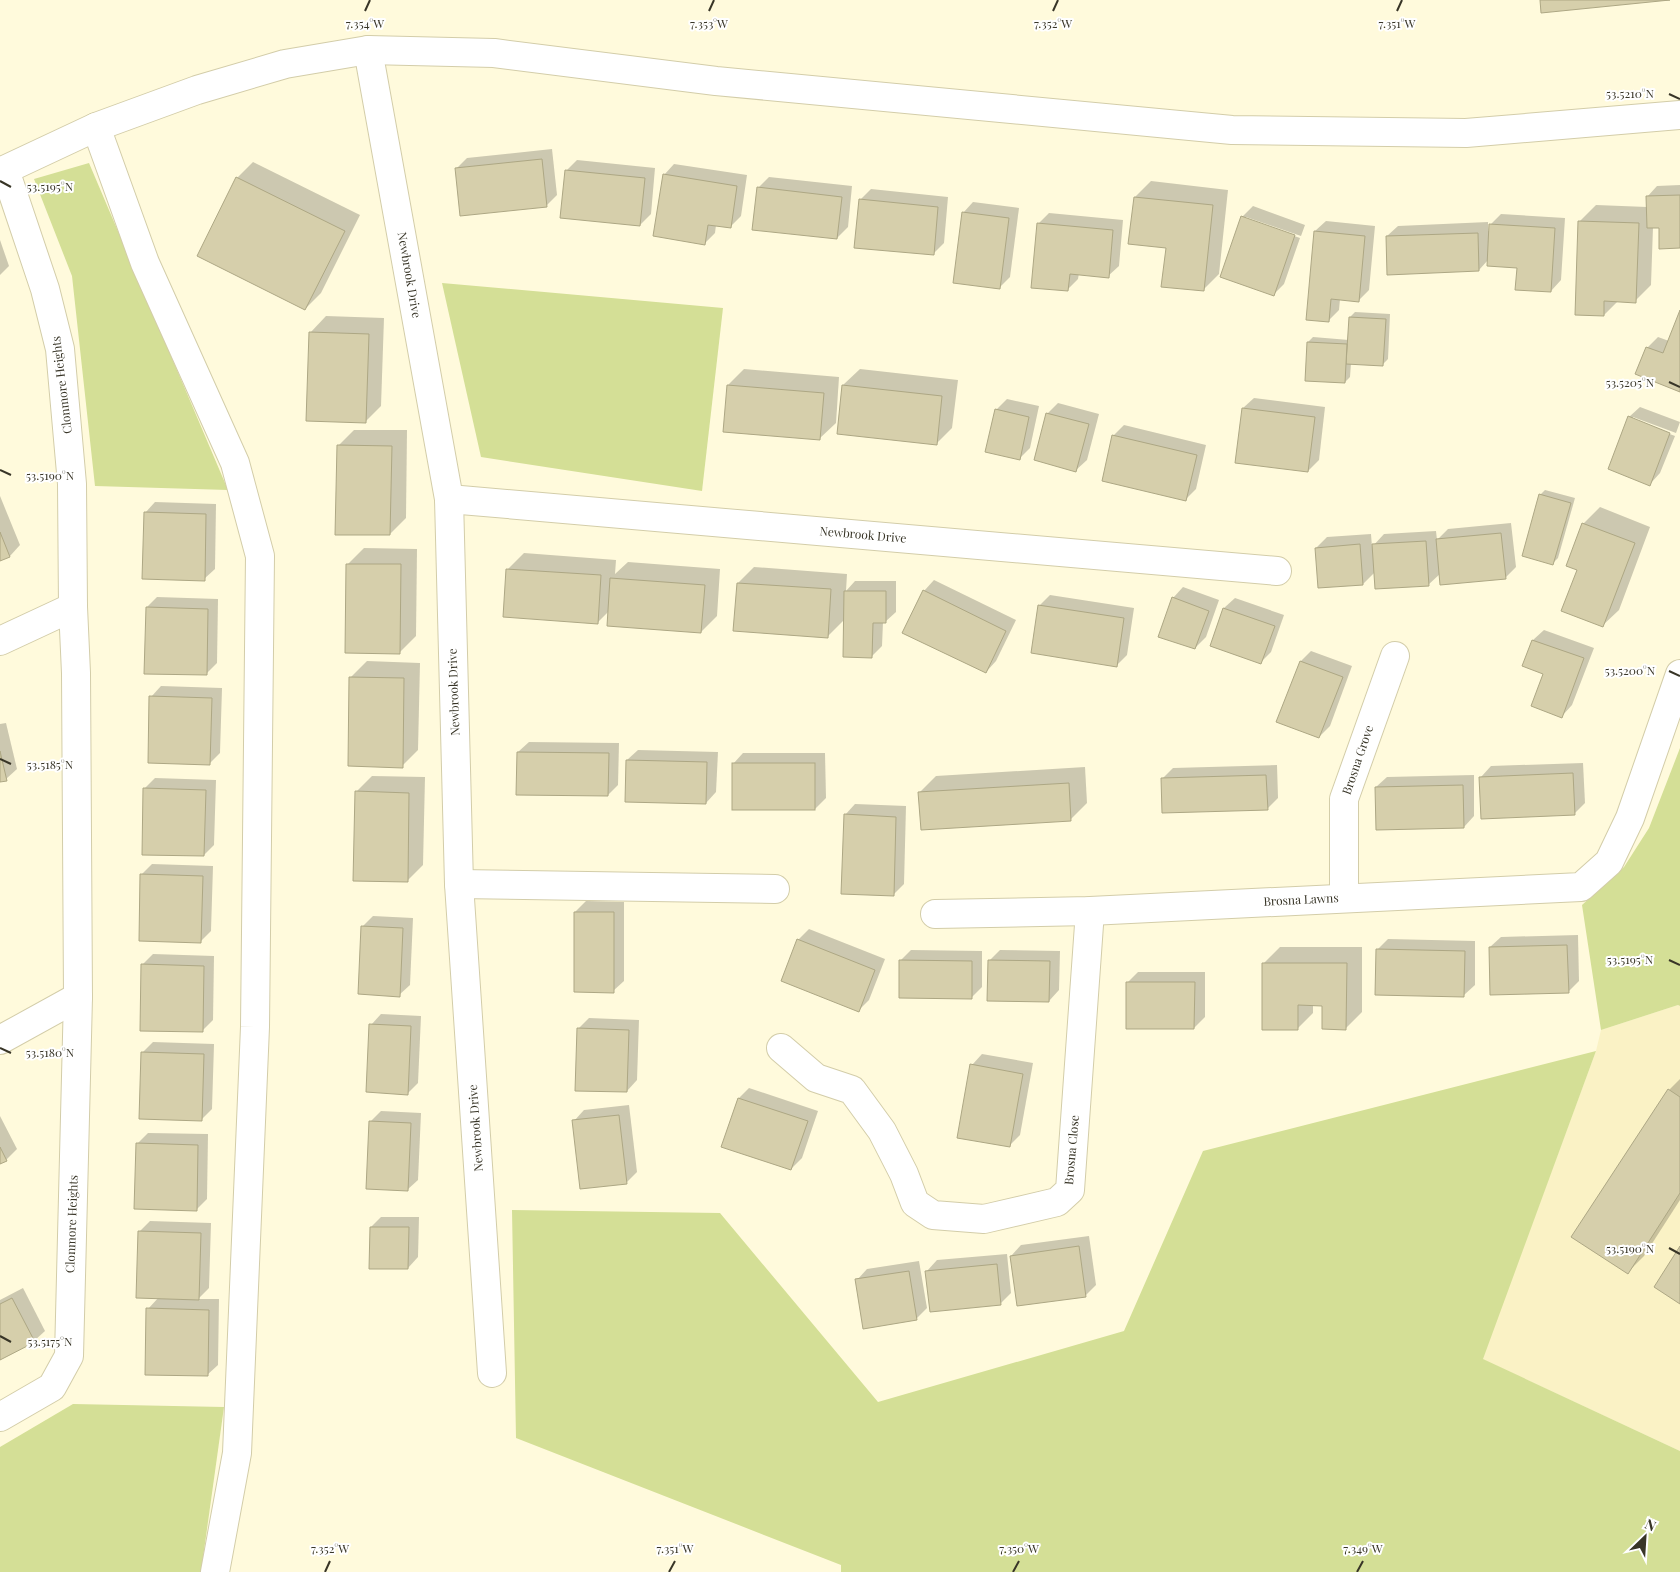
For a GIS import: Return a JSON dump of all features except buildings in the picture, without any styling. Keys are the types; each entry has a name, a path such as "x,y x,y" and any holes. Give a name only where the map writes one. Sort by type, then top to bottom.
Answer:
{"street":[{"path":"3,171 96,127 197,90 285,64 368,50 494,53 716,81 1232,130 1466,133 1680,115"},
{"name":"Newbrook Drive","path":"368,50 449,499 459,884 492,1373"},
{"path":"96,127 146,263 235,463 260,556 255,1027 237,1454 215,1572"},
{"name":"Clonmore Heights","path":"0,1417 52,1387 69,1356 78,998 76,673 73,607 72,484 60,348 45,289 3,171"},
{"name":"Newbrook Drive","path":"449,499 1277,571"},
{"path":"0,641 73,607"},
{"name":"Brosna Grove","path":"1344,898 1344,799 1395,656"},
{"name":"Brosna Lawns","path":"935,914 1090,911 1581,887 1609,862 1630,818 1680,674"},
{"path":"459,884 775,889"},
{"name":"Brosna Close","path":"781,1048 816,1078 852,1090 882,1131 904,1174 915,1203 933,1214 984,1219 1057,1202 1070,1190 1090,911"},
{"path":"0,1040 78,998"}],"shaded area":[{"path":"1678,1005 1680,1006 1680,1451 1482,1359 1596,1051 1601,1030"}],"green space":[{"path":"89,163 228,490 95,486 72,276 34,179"},
{"path":"442,283 723,308 702,491 481,457"},
{"path":"1680,748 1680,1006 1678,1005 1601,1030 1582,905 1624,867 1649,828"},
{"path":"1596,1051 1483,1359 1680,1451 1680,1572 841,1572 841,1565 516,1438 512,1210 720,1213 878,1402 1124,1331 1203,1151"},
{"path":"73,1404 224,1407 201,1572 0,1572 0,1447"}]}
